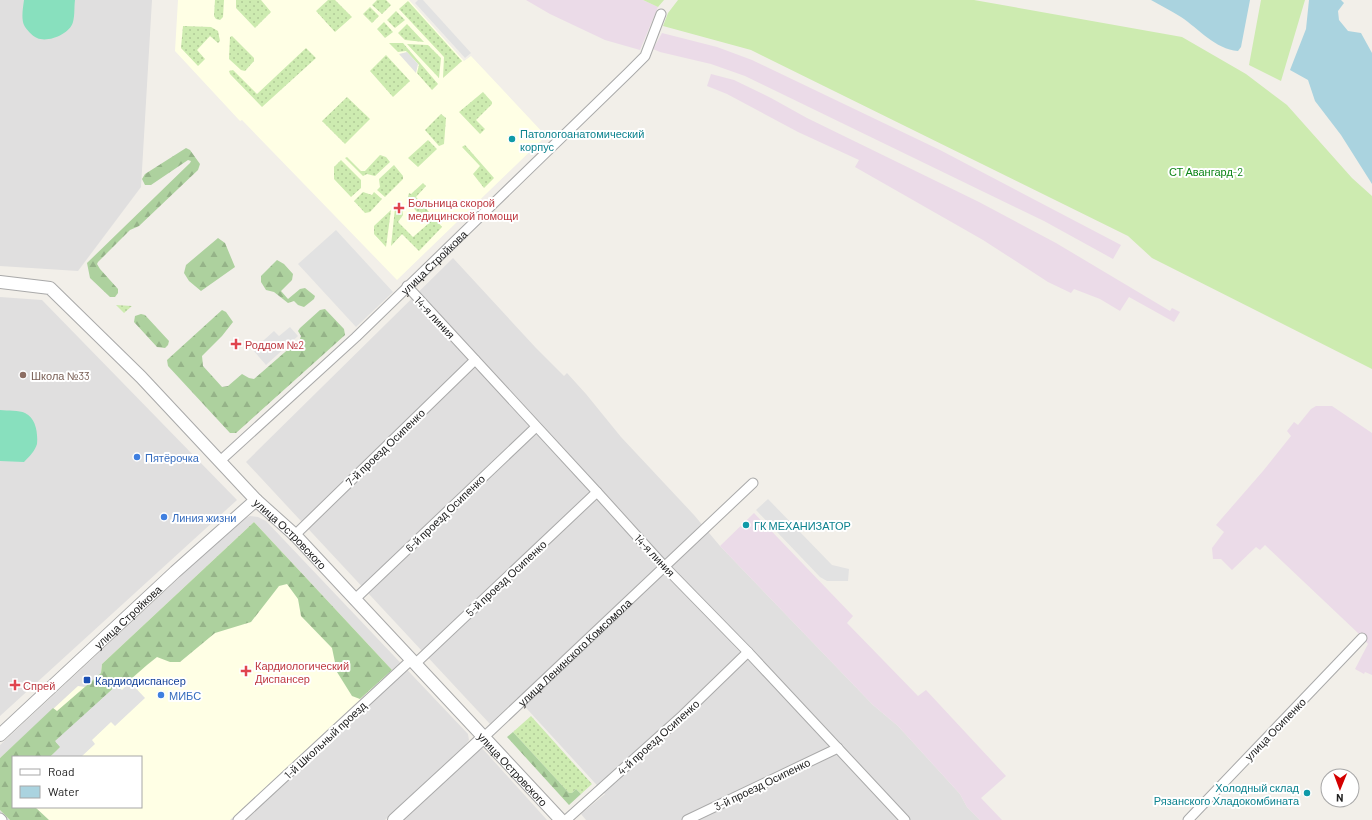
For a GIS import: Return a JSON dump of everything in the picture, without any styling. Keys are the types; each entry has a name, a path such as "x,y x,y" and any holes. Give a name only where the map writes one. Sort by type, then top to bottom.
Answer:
{"street":[{"name":"улица Стройкова","path":"220,461 356,337 645,56 660,14"},
{"name":"улица Островского","path":"0,282 50,288 141,377 256,500 295,535 354,600 484,736 561,820"},
{"name":"14-я линия","path":"407,286 536,427 598,492 664,566 748,652 905,820"},
{"name":"7-й проезд Осипенко","path":"295,535 475,360"},
{"name":"6-й проезд Осипенко","path":"354,600 536,427"},
{"name":"улица Ленинского Комсомола","path":"394,820 753,483"},
{"name":"5-й проезд Осипенко","path":"413,662 598,492"},
{"name":"улица Стройкова","path":"0,735 175,572 256,500"},
{"name":"улица Осипенко","path":"1188,820 1362,638"},
{"name":"4-й проезд Осипенко","path":"566,820 683,715 748,652"},
{"name":"1-й Школьный проезд","path":"238,820 413,662"},
{"name":"3-й проезд Осипенко","path":"687,820 838,748"}],"shaded area":[{"path":"0,0 152,0 141,187 78,271 0,266"},
{"name":"Больница скорой медицинской помощи","path":"178,0 409,0 464,61 471,56 546,136 397,280 242,120 240,121 175,51"},
{"path":"418,0 423,0 471,53 465,58 415,3"},
{"path":"526,0 643,0 658,7 640,50 605,40 550,14"},
{"path":"662,33 717,47 752,60 940,150 1121,245 1113,259 1044,221 745,76 711,64 653,49"},
{"path":"407,52 418,64 416,73 399,54"},
{"path":"711,74 734,80 807,118 979,202 1056,243 1170,311 1172,308 1180,312 1174,322 1129,297 1120,311 1100,299 1074,289 1071,293 1048,282 983,240 855,167 859,160 798,132 727,94 707,86"},
{"path":"336,230 393,292 356,327 298,264"},
{"path":"453,258 536,348 564,376 567,373 621,437 694,515 720,546 873,705 898,726 960,794 967,807 980,820 586,820 581,814 605,794 517,698 490,724 246,462"},
{"path":"0,297 42,300 237,500 0,716"},
{"path":"290,327 298,336 266,365 253,350 274,331 279,336"},
{"path":"1316,406 1332,406 1372,433 1372,675 1365,672 1364,674 1355,669 1368,644 1265,545 1260,550 1256,547 1232,570 1221,559 1213,559 1212,548 1224,532 1216,525 1291,436 1287,431 1294,422 1298,425 1311,409"},
{"path":"768,499 832,565 849,569 848,581 827,581 820,577 756,510"},
{"path":"754,513 853,616 847,623 918,696 926,690 1006,776 981,798 1002,820 980,820 967,807 960,794 898,726 873,705 720,546"},
{"name":"Кардиологический Диспансер","path":"250,516 258,517 266,521 468,734 469,740 385,820 0,820 0,745 240,521"},
{"name":"Кардиологический Диспансер","path":"254,522 392,670 230,820 10,820 0,810 0,758 78,686 85,687 101,673 102,664"},
{"path":"130,682 145,698 115,726 111,722 92,740 95,744 82,756 51,756 60,747 55,741 117,685 122,690"},
{"path":"481,747 547,820 403,820"}],"green space":[{"path":"24,0 75,0 74,19 71,26 63,34 52,38 42,39 35,37 31,34 23,22 22,13"},
{"path":"215,0 224,0 223,17 220,20 216,19 214,16"},
{"path":"236,0 261,0 271,12 255,28 236,8"},
{"path":"328,0 335,0 352,17 335,32 316,11"},
{"path":"377,0 386,0 391,5 382,14 372,5"},
{"path":"643,0 664,0 658,7"},
{"name":"СТ Авангард-2","path":"678,0 974,0 1182,37 1246,74 1287,105 1352,178 1372,196 1372,369 1152,258 1128,236 751,50 663,26 668,13"},
{"path":"1261,0 1305,0 1281,81 1249,65"},
{"path":"408,1 462,61 443,78 444,57 399,9"},
{"path":"370,7 379,16 372,23 363,14"},
{"path":"396,11 405,20 395,28 387,20"},
{"path":"384,22 393,32 385,38 377,29"},
{"path":"407,24 424,42 405,40 398,33"},
{"path":"183,26 211,27 218,31 220,41 218,43 210,36 197,50 205,59 198,66 181,48"},
{"path":"232,36 254,58 254,61 245,71 241,70 229,59 230,37"},
{"path":"389,43 403,43 438,84 432,90 417,73 419,65 406,51 398,52"},
{"path":"407,44 428,45 441,58 439,78"},
{"path":"306,48 316,58 262,107 230,74 229,71 233,70 257,94"},
{"path":"386,55 410,81 393,97 370,71"},
{"path":"483,92 492,104 476,120 485,129 480,134 459,112"},
{"path":"347,97 370,119 345,144 322,121"},
{"path":"441,114 446,118 444,144 439,146 425,130"},
{"path":"428,140 437,149 418,167 408,158"},
{"path":"465,145 494,178 484,188 473,174 480,166 462,147"},
{"path":"186,148 190,150 200,164 198,170 139,226 130,230 98,262 97,264 100,269 118,289 118,293 115,297 110,297 90,278 87,263 191,161 188,160 151,185 145,185 142,179 145,174"},
{"path":"380,155 386,157 390,162 375,176 367,174 363,176 345,158 347,157 361,171 365,171"},
{"path":"341,160 361,180 361,188 351,197 334,179 334,167"},
{"path":"394,165 403,176 403,179 385,197 377,190 380,187 379,179"},
{"path":"423,183 426,186 416,197 442,227 419,251 402,234 391,246 395,208 399,207 402,209 403,215 398,222 413,237 428,224 407,201 409,193 411,194"},
{"path":"363,192 372,195 374,192 382,199 370,212 365,213 354,201"},
{"path":"391,210 386,247 374,234 374,226"},
{"path":"218,238 225,243 235,267 201,291 189,281 184,273 186,265"},
{"path":"277,260 284,264 293,274 292,280 281,291 288,299 300,289 305,288 315,296 314,299 304,307 298,305 294,301 288,303 274,292 266,290 261,282 261,276"},
{"path":"116,305 132,306 124,313"},
{"path":"325,309 344,329 345,335 236,433 230,433 168,366 167,360 222,310 226,312 233,322 222,336 202,356 203,366 222,387 228,386 242,374 254,379 300,339 301,336 298,331 300,328 320,310"},
{"path":"141,314 145,315 169,341 165,348 157,347 134,322 135,316"},
{"path":"0,410 23,412 32,418 36,426 36,447 24,462 0,461"},
{"path":"254,522 392,670 360,699 352,696 337,672 332,648 301,616 298,599 287,584 279,586 251,622 215,633 180,662 170,662 157,657 123,686 117,685 56,742 61,747 51,756 12,756 12,808 36,808 49,820 10,820 0,810 0,758 53,708 57,711 101,673 102,664"},
{"path":"531,716 592,784 581,794 576,789 572,793 569,793 513,732"},
{"path":"513,732 569,793 572,793 576,789 581,794 569,805 507,737"}],"water":[{"path":"1151,0 1250,0 1241,47 1238,51 1222,47 1181,17"},
{"path":"1309,0 1341,0 1344,3 1338,11 1339,20 1348,31 1361,33 1372,53 1372,184 1341,135 1315,101 1308,80 1290,70 1306,29"}],"place":[{"name":"Патологоанатомический корпус","path":"512,139"},
{"name":"Больница скорой медицинской помощи","path":"399,208"},
{"name":"Роддом №2","path":"236,344"},
{"name":"Школа №33","path":"23,375"},
{"name":"Пятёрочка","path":"137,457"},
{"name":"Линия жизни","path":"164,517"},
{"name":"ГК МЕХАНИЗАТОР","path":"746,525"},
{"name":"Кардиологический Диспансер","path":"246,671"},
{"name":"Кардиодиспансер","path":"87,680"},
{"name":"Спрей","path":"15,685"},
{"name":"МИБС","path":"161,695"},
{"name":"Холодный склад Рязанского Хладокомбината","path":"1307,793"}]}
